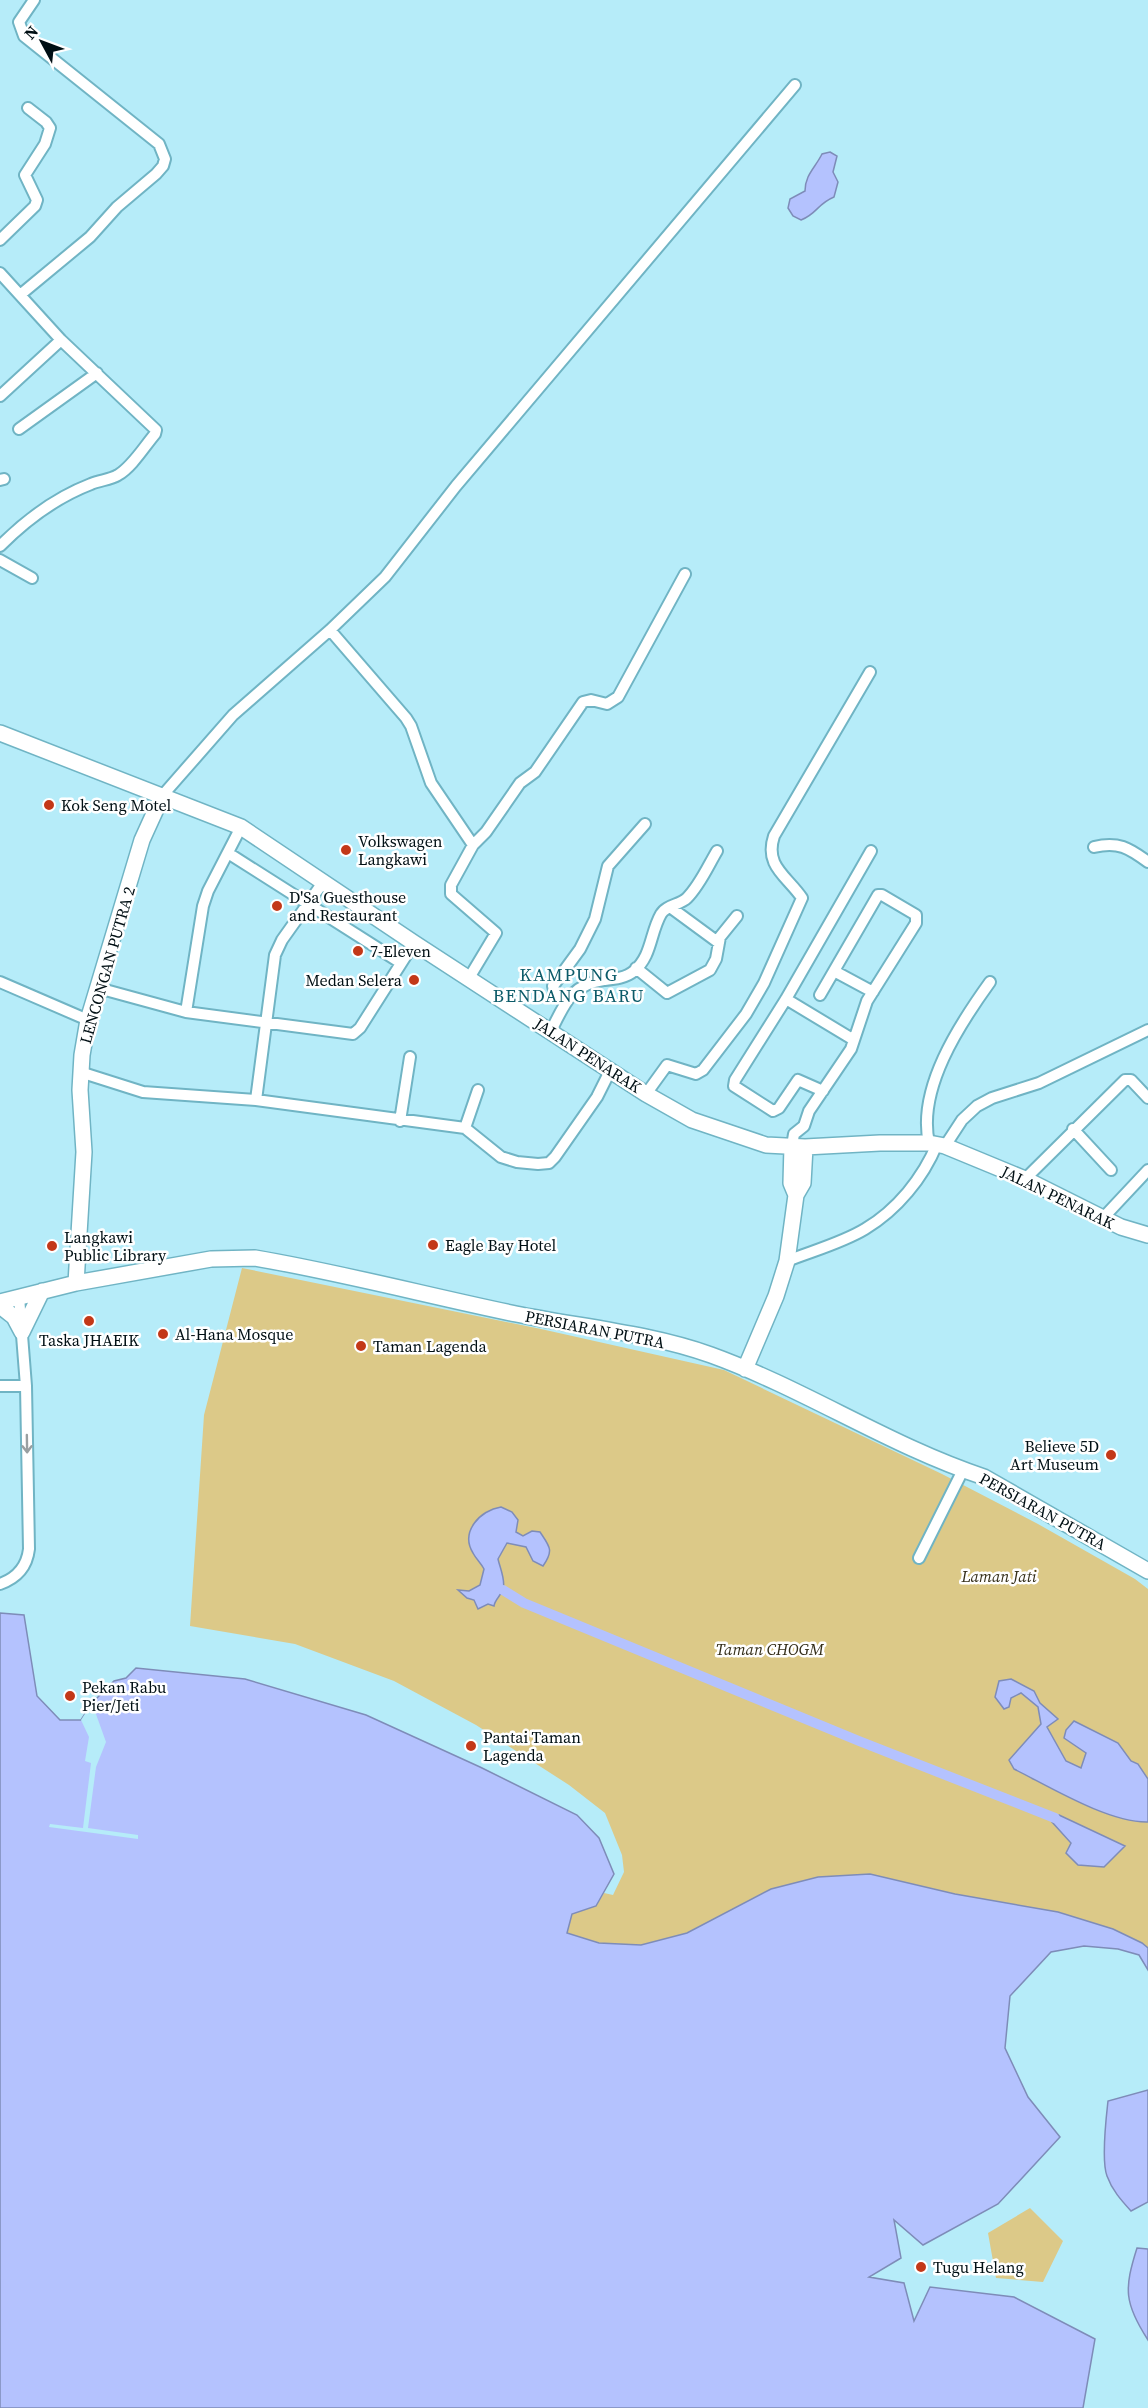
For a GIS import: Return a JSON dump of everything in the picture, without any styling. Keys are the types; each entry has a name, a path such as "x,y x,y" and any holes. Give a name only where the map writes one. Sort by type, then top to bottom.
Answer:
{"main road":[{"name":"JALAN PENARAK","path":"0,733 241,827 646,1094 701,1124 766,1145 798,1147 880,1143 937,1144 1025,1179 1121,1227 1148,1235"},
{"name":"LENCONGAN PUTRA 2","path":"76,1283 84,1152 80,1072 88,1020 142,840 162,796"},
{"path":"766,1145 797,1174"},
{"path":"745,1369 776,1296 787,1261 796,1195 791,1183 797,1174 830,1146"},
{"path":"797,1174 798,1147"},
{"name":"PERSIARAN PUTRA","path":"0,1304 76,1283 211,1259 255,1258 517,1314 673,1344 745,1369 963,1470 984,1477 1148,1571"},
{"path":"22,1332 42,1291"},
{"path":"0,1304 14,1317 22,1332"}],"street":[{"path":"20,295 90,237 117,207 156,174 163,166 165,159 159,144 24,36 19,22 34,0"},
{"path":"162,796 233,715 330,630 385,576 456,486 795,85"},
{"path":"0,240 35,206 37,200 25,175 45,144 50,128 28,108"},
{"path":"0,273 62,340 156,430 155,434 116,477 91,484 67,495 26,522 0,546"},
{"path":"0,396 62,340"},
{"path":"19,429 97,373"},
{"path":"0,560 32,578"},
{"path":"469,978 496,933 451,894 451,885 473,845 486,832 520,783 535,772 583,702 591,700 607,704 618,698 685,574"},
{"path":"330,630 406,718 431,783 473,845"},
{"path":"646,1094 667,1065 696,1074 704,1070 746,1014 764,983 802,898 771,858 770,848 774,836 870,672"},
{"path":"566,1002 555,994 553,986 580,949 595,919 608,866 645,824"},
{"path":"186,1012 203,906 208,891 241,827"},
{"path":"1094,847 1110,843 1124,847 1148,862"},
{"path":"551,1030 574,992 585,984 624,976 636,968 646,955 660,915 685,900 717,851"},
{"path":"823,1091 798,1080 779,1108 772,1110 735,1086 735,1080 786,999 871,851"},
{"path":"228,853 401,963"},
{"path":"256,1100 275,955 282,940 324,881"},
{"path":"798,1147 809,1111 844,1061 854,1040 867,1001 916,923 916,915 882,895 875,898 820,995"},
{"path":"670,907 719,943"},
{"path":"636,968 667,993 710,970 725,930 737,916"},
{"path":"98,988 186,1012 353,1034 360,1028 414,943"},
{"path":"834,971 873,992"},
{"path":"0,982 88,1020"},
{"path":"937,1144 926,1126 933,1083 973,1005 990,982"},
{"path":"786,999 854,1040"},
{"path":"787,1261 863,1230 880,1220 916,1182 937,1144 977,1106 992,1098 1039,1083 1148,1030"},
{"path":"399,1121 410,1057"},
{"path":"80,1072 143,1092 256,1100 399,1121 465,1128 501,1157 517,1162 538,1164 549,1163 555,1157 597,1097 611,1070"},
{"path":"1025,1179 1125,1080 1131,1080 1148,1098"},
{"path":"465,1128 478,1090"},
{"path":"1073,1129 1111,1170"},
{"path":"1103,1218 1148,1170"},
{"path":"0,1584 19,1573 28,1557 26,1386 19,1297"},
{"path":"0,1386 26,1386"},
{"path":"919,1558 963,1470"}],"green space":[{"name":"Taman CHOGM","path":"242,1268 541,1329 724,1370 942,1474 1038,1524 1135,1579 1148,1589 1148,1948 1113,1929 1058,1913 955,1894 870,1874 771,1889 687,1933 641,1945 599,1943 567,1934 572,1914 596,1906 604,1893 613,1895 624,1872 622,1855 605,1813 569,1785 476,1725 394,1681 295,1644 190,1626 204,1415"},
{"path":"1030,2208 1063,2241 1043,2282 996,2278 988,2233"}],"water":[{"path":"830,152 837,156 833,172 838,182 834,197 806,218 801,220 793,216 788,208 790,199 805,191 809,176 822,154"},
{"path":"501,1507 512,1512 518,1520 516,1532 523,1536 532,1531 540,1532 550,1552 543,1566 533,1561 526,1547 507,1543 498,1559 504,1582 502,1591 494,1606 488,1604 478,1609 474,1600 467,1598 458,1590 469,1591 480,1585 484,1569 473,1553 469,1537 479,1517"},
{"path":"0,1613 24,1615 37,1696 60,1720 81,1720 92,1703 114,1681 126,1678 136,1668 245,1679 366,1715 480,1767 577,1815 599,1838 614,1874 596,1906 572,1914 567,1933 599,1943 641,1945 687,1933 771,1889 818,1877 870,1874 955,1894 1058,1912 1113,1929 1142,1943 1148,1948 1148,1970 1139,1955 1118,1949 1084,1946 1051,1952 1010,1996 1005,2048 1028,2097 1060,2137 998,2204 923,2245 894,2220 901,2258 869,2277 904,2283 914,2321 930,2287 1014,2297 1095,2339 1083,2408 0,2408"},
{"path":"1011,1679 1034,1691 1040,1703 1058,1719 1047,1727 1066,1761 1081,1768 1086,1753 1064,1738 1066,1730 1074,1721 1118,1743 1131,1761 1138,1764 1148,1779 1148,1822 1116,1817 1098,1810 1014,1769 1009,1760 1041,1724 1038,1707 1021,1693 1011,1698 1009,1707 1004,1709 995,1697 999,1681"},
{"path":"1059,1815 1125,1846 1104,1867 1078,1865 1066,1853 1071,1843 1052,1822"},
{"path":"1148,2090 1148,2202 1131,2211 1114,2190 1105,2169 1104,2139 1108,2101"},
{"path":"1137,2248 1148,2249 1148,2340 1134,2316 1129,2296 1128,2285"}],"pier":[{"path":"92,1703 106,1742 96,1767 88,1828 138,1835 138,1839 49,1827 50,1824 83,1828 91,1763 85,1761 89,1737 81,1720"}],"waterway":[{"path":"503,1590 524,1603 859,1741 1055,1818"}],"place":[{"name":"Kok Seng Motel","path":"49,805"},
{"name":"Volkswagen Langkawi","path":"346,850"},
{"name":"D'Sa Guesthouse and Restaurant","path":"277,906"},
{"name":"7-Eleven","path":"358,951"},
{"name":"Medan Selera","path":"414,980"},
{"name":"Eagle Bay Hotel","path":"433,1245"},
{"name":"Langkawi Public Library","path":"52,1246"},
{"name":"Taska JHAEIK","path":"89,1321"},
{"name":"Al-Hana Mosque","path":"163,1334"},
{"name":"Taman Lagenda","path":"361,1346"},
{"name":"Believe 5D Art Museum","path":"1111,1455"},
{"name":"Pekan Rabu Pier/Jeti","path":"70,1696"},
{"name":"Pantai Taman Lagenda","path":"471,1746"},
{"name":"Tugu Helang","path":"921,2267"}],"district":[{"name":"KAMPUNG BENDANG BARU","path":"569,985"}],"park label":[{"name":"Laman Jati","path":"999,1576"}]}
